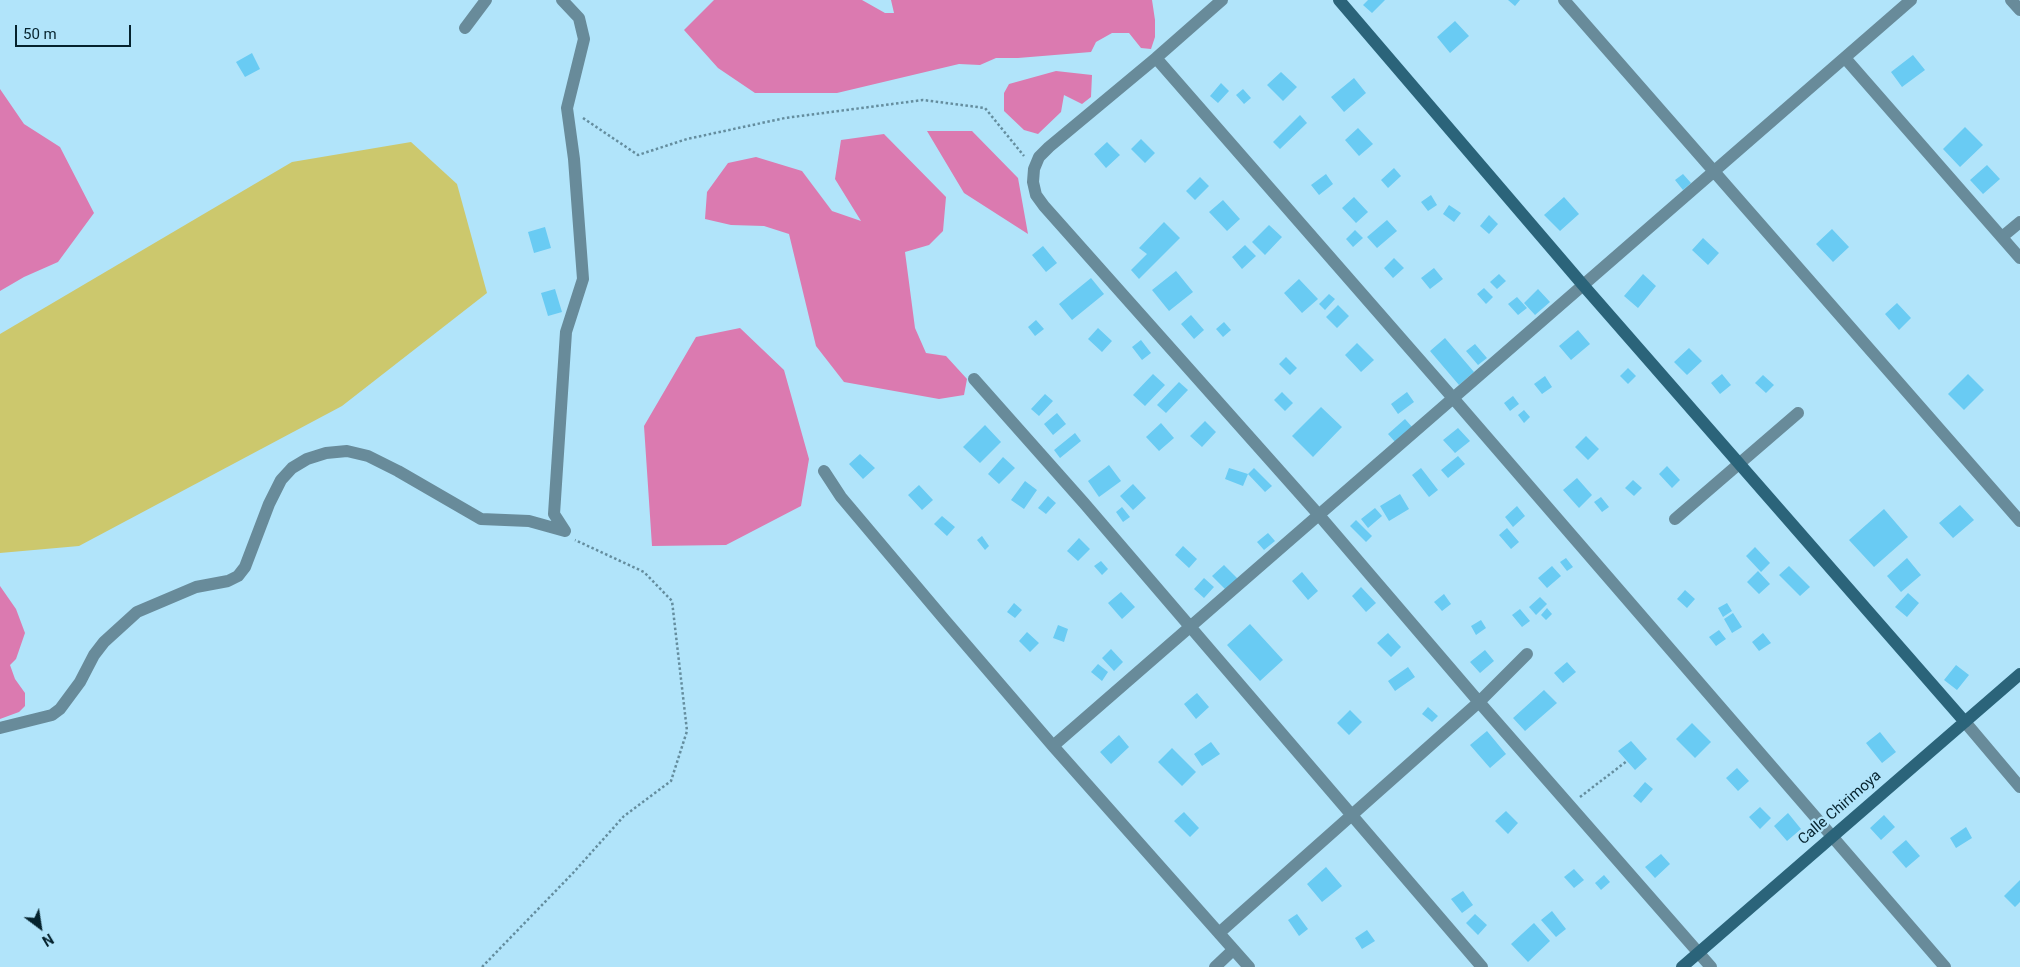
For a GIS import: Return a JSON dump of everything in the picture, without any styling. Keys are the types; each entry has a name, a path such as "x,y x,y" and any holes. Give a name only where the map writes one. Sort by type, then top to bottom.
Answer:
{"street":[{"path":"464,28 486,0"},
{"path":"0,728 52,714 60,709 80,682 94,655 118,628 136,612 196,587 228,581 238,576 244,567 269,504 281,480 292,468 307,459 326,453 347,451 368,456 398,471 480,519 529,521 565,531 554,514 566,332 583,279 574,159 567,108 584,39 579,18 562,0"},
{"path":"1222,0 1156,58 1048,147 1040,156 1034,169 1033,182 1036,195 1318,514 1479,702 1711,967"},
{"path":"1339,0 1583,285 1740,463 2020,787"},
{"path":"1564,0 2020,521"},
{"path":"1053,746 1911,0"},
{"path":"2011,0 2020,10"},
{"path":"1156,58 1945,967"},
{"path":"1845,58 2020,258"},
{"path":"2002,237 2020,222"},
{"path":"974,379 1084,503 1482,967"},
{"path":"1675,519 1798,414"},
{"path":"824,470 841,497 1053,746 1249,967"},
{"path":"1218,933 1479,702 1528,654"},
{"name":"Calle Chirimoya","path":"1682,967 2020,674"},
{"path":"1215,967 1233,950"}],"path":[{"path":"567,108 638,154 687,139 786,118 923,100 985,108 1034,169"},
{"path":"482,967 573,873 624,816 671,781 687,731 672,601 644,572 572,538"},
{"path":"1570,804 1627,761"}],"shaded area":[{"path":"714,0 862,0 885,13 894,13 891,0 1152,0 1155,37 1151,49 1141,48 1129,33 1112,33 1096,42 1091,52 996,58 980,65 959,64 837,93 755,93 718,68 684,30"},
{"path":"1056,71 1092,75 1091,97 1082,104 1064,95 1061,112 1038,134 1024,130 1004,111 1004,93 1009,84"},
{"path":"0,89 24,124 60,147 94,213 58,262 24,277 0,291"},
{"path":"927,131 972,131 1018,178 1028,234 964,193"},
{"path":"884,134 946,197 943,231 929,245 905,252 915,328 926,353 946,356 967,379 964,395 939,399 844,382 816,346 789,234 764,226 731,225 705,219 707,192 728,163 756,157 802,171 832,211 861,221 835,179 841,140"},
{"path":"411,142 457,184 487,293 342,406 79,546 0,553 0,334 292,162"},
{"path":"740,328 784,370 809,459 801,506 726,545 652,546 644,426 696,337"},
{"path":"0,586 16,609 25,633 16,659 10,665 15,679 25,693 25,706 19,712 0,719"}],"building":[{"path":"1368,0 1385,0 1372,13 1363,5"},
{"path":"1508,0 1520,0 1515,6"},
{"path":"1455,21 1469,36 1450,53 1437,37"},
{"path":"252,53 260,69 245,77 236,62"},
{"path":"1913,55 1925,70 1902,87 1891,72"},
{"path":"1281,72 1297,87 1283,101 1267,85"},
{"path":"1354,78 1366,93 1344,112 1331,97"},
{"path":"1221,83 1229,91 1218,103 1210,96"},
{"path":"1243,89 1251,98 1244,104 1236,95"},
{"path":"1300,115 1307,123 1280,149 1273,142"},
{"path":"1965,127 1983,145 1960,167 1943,149"},
{"path":"1358,128 1373,144 1359,156 1345,140"},
{"path":"1141,139 1155,153 1145,163 1131,149"},
{"path":"1107,142 1120,155 1106,168 1094,154"},
{"path":"1987,165 2000,179 1983,194 1970,180"},
{"path":"1394,168 1401,176 1388,188 1381,180"},
{"path":"1326,174 1333,184 1319,195 1311,185"},
{"path":"1683,174 1691,183 1683,190 1675,180"},
{"path":"1200,177 1209,186 1195,200 1186,191"},
{"path":"1431,195 1437,205 1428,211 1421,202"},
{"path":"1354,197 1368,212 1356,223 1342,208"},
{"path":"1564,197 1579,214 1560,231 1544,215"},
{"path":"1223,200 1240,219 1227,231 1209,212"},
{"path":"1449,205 1461,213 1454,222 1443,214"},
{"path":"1489,215 1498,224 1489,234 1480,226"},
{"path":"1387,220 1397,231 1377,248 1367,237"},
{"path":"1164,222 1180,238 1139,279 1131,270 1147,254 1139,248"},
{"path":"1269,225 1282,237 1265,255 1252,242"},
{"path":"545,227 551,248 534,253 528,232"},
{"path":"1832,229 1849,247 1833,262 1816,244"},
{"path":"1355,230 1363,238 1353,247 1346,239"},
{"path":"1703,238 1719,253 1708,265 1692,250"},
{"path":"1245,245 1256,256 1242,269 1232,257"},
{"path":"1043,246 1057,263 1046,272 1032,255"},
{"path":"1394,258 1404,268 1393,278 1384,268"},
{"path":"1434,268 1443,279 1430,289 1421,278"},
{"path":"1176,271 1193,292 1169,311 1152,290"},
{"path":"1499,274 1506,281 1497,289 1490,282"},
{"path":"1643,274 1656,286 1638,308 1624,296"},
{"path":"1091,278 1104,294 1072,320 1059,304"},
{"path":"1299,279 1318,299 1302,313 1284,293"},
{"path":"1484,288 1493,297 1486,304 1477,294"},
{"path":"555,289 562,312 548,316 541,293"},
{"path":"1538,289 1550,302 1535,315 1524,303"},
{"path":"1329,294 1335,299 1325,310 1319,304"},
{"path":"1517,297 1527,308 1518,315 1508,304"},
{"path":"1897,303 1911,318 1899,330 1885,314"},
{"path":"1338,305 1349,316 1337,328 1326,317"},
{"path":"1191,315 1204,330 1194,339 1181,324"},
{"path":"1036,320 1044,329 1035,336 1028,327"},
{"path":"1224,322 1231,330 1223,337 1216,329"},
{"path":"1098,328 1112,341 1102,352 1088,339"},
{"path":"1578,330 1590,344 1571,360 1559,346"},
{"path":"1445,338 1474,372 1459,385 1430,351"},
{"path":"1141,340 1151,353 1142,360 1132,347"},
{"path":"1357,343 1374,360 1361,372 1345,355"},
{"path":"1475,344 1487,358 1478,365 1466,351"},
{"path":"1689,348 1702,361 1687,375 1674,362"},
{"path":"1286,357 1297,368 1290,375 1279,364"},
{"path":"1628,368 1636,376 1628,384 1620,376"},
{"path":"1153,374 1165,385 1145,406 1133,395"},
{"path":"1722,374 1731,385 1720,394 1711,383"},
{"path":"1968,374 1984,390 1964,410 1948,394"},
{"path":"1763,375 1774,385 1766,393 1755,383"},
{"path":"1545,376 1552,387 1542,394 1534,384"},
{"path":"1179,382 1188,390 1166,413 1157,405"},
{"path":"1282,392 1293,403 1285,411 1274,400"},
{"path":"1407,392 1414,402 1398,414 1391,404"},
{"path":"1045,394 1053,401 1039,416 1031,409"},
{"path":"1513,396 1519,404 1510,411 1504,403"},
{"path":"1321,407 1342,427 1313,457 1292,436"},
{"path":"1524,410 1530,417 1524,423 1518,415"},
{"path":"1057,413 1066,424 1053,435 1044,424"},
{"path":"1405,419 1413,428 1396,443 1388,434"},
{"path":"1205,421 1216,432 1202,447 1190,436"},
{"path":"1161,423 1174,438 1159,451 1146,437"},
{"path":"985,425 1001,442 980,463 963,447"},
{"path":"1458,428 1470,441 1455,453 1443,440"},
{"path":"1075,433 1081,441 1060,458 1054,450"},
{"path":"1586,436 1599,449 1588,460 1575,447"},
{"path":"860,454 875,468 863,479 849,464"},
{"path":"1458,456 1465,464 1448,478 1441,470"},
{"path":"1003,457 1015,468 999,484 988,474"},
{"path":"1109,465 1121,481 1099,497 1088,481"},
{"path":"1667,466 1680,480 1672,488 1659,474"},
{"path":"1229,468 1248,474 1243,486 1225,479"},
{"path":"1254,468 1272,486 1265,492 1248,474"},
{"path":"1421,468 1438,490 1429,497 1412,475"},
{"path":"1577,478 1592,495 1579,508 1563,490"},
{"path":"1633,480 1642,488 1634,496 1625,488"},
{"path":"1025,481 1037,490 1024,509 1011,500"},
{"path":"1133,484 1146,498 1133,510 1120,496"},
{"path":"919,485 933,500 922,510 908,495"},
{"path":"1400,494 1409,509 1389,521 1380,506"},
{"path":"1048,496 1056,503 1046,514 1038,508"},
{"path":"1601,497 1609,507 1602,512 1594,502"},
{"path":"1960,505 1974,520 1953,538 1939,523"},
{"path":"1517,506 1525,516 1513,527 1505,517"},
{"path":"1122,507 1130,517 1123,522 1116,512"},
{"path":"1375,508 1382,516 1368,528 1361,519"},
{"path":"1884,509 1908,537 1874,567 1849,540"},
{"path":"942,516 955,527 947,536 934,524"},
{"path":"1356,520 1372,536 1366,542 1350,526"},
{"path":"1507,528 1519,542 1511,549 1499,535"},
{"path":"1268,533 1275,541 1264,550 1257,542"},
{"path":"982,536 989,546 985,550 977,540"},
{"path":"1079,538 1090,549 1078,561 1067,551"},
{"path":"1183,546 1197,559 1189,568 1175,555"},
{"path":"1755,547 1770,563 1761,572 1746,556"},
{"path":"1566,558 1573,567 1567,571 1560,562"},
{"path":"1907,558 1921,575 1901,592 1887,576"},
{"path":"1101,561 1108,569 1102,575 1094,566"},
{"path":"1224,565 1238,579 1226,590 1212,576"},
{"path":"1552,566 1561,576 1547,588 1538,578"},
{"path":"1789,566 1810,587 1800,596 1779,575"},
{"path":"1758,571 1770,584 1759,594 1747,582"},
{"path":"1302,572 1318,591 1308,600 1292,581"},
{"path":"1204,578 1214,587 1204,598 1194,589"},
{"path":"1361,587 1376,603 1366,612 1352,596"},
{"path":"1685,590 1695,599 1687,608 1677,599"},
{"path":"1121,592 1135,607 1122,619 1108,603"},
{"path":"1908,593 1919,603 1907,617 1895,607"},
{"path":"1444,594 1451,604 1442,611 1434,602"},
{"path":"1540,597 1547,604 1536,615 1529,607"},
{"path":"1014,603 1022,610 1015,618 1007,612"},
{"path":"1727,603 1732,611 1723,617 1718,608"},
{"path":"1547,608 1552,614 1546,620 1541,615"},
{"path":"1520,609 1530,621 1522,627 1512,615"},
{"path":"1733,613 1742,627 1732,633 1724,619"},
{"path":"1481,620 1486,628 1476,635 1471,626"},
{"path":"1250,624 1283,660 1260,681 1227,645"},
{"path":"1058,625 1068,629 1064,642 1053,638"},
{"path":"1719,630 1726,639 1716,646 1709,637"},
{"path":"1027,632 1039,643 1030,652 1019,641"},
{"path":"1388,633 1401,647 1391,657 1377,643"},
{"path":"1763,633 1771,643 1759,651 1752,642"},
{"path":"1111,649 1123,662 1114,671 1102,658"},
{"path":"1485,650 1494,661 1480,673 1470,662"},
{"path":"1567,662 1576,672 1563,683 1554,673"},
{"path":"1098,664 1108,672 1102,681 1091,672"},
{"path":"1956,665 1969,675 1957,690 1944,680"},
{"path":"1408,667 1415,677 1395,691 1388,681"},
{"path":"1544,690 1557,703 1525,731 1513,718"},
{"path":"1197,693 1209,707 1196,719 1184,704"},
{"path":"1428,707 1438,716 1432,722 1422,714"},
{"path":"1350,710 1362,722 1349,735 1337,723"},
{"path":"1692,723 1711,742 1695,758 1676,739"},
{"path":"1487,731 1506,754 1490,768 1470,745"},
{"path":"1880,732 1896,752 1882,763 1866,743"},
{"path":"1119,735 1129,747 1111,764 1100,752"},
{"path":"1631,741 1647,759 1635,770 1618,751"},
{"path":"1211,742 1220,754 1202,766 1194,754"},
{"path":"1172,748 1196,772 1182,786 1158,762"},
{"path":"1737,768 1749,781 1738,791 1726,778"},
{"path":"1645,782 1653,789 1641,803 1633,796"},
{"path":"1760,807 1771,818 1760,829 1749,817"},
{"path":"1506,811 1518,823 1508,834 1495,821"},
{"path":"1184,812 1199,828 1190,837 1174,821"},
{"path":"1788,813 1801,829 1787,841 1774,826"},
{"path":"1884,815 1895,827 1881,840 1870,828"},
{"path":"1966,827 1972,838 1956,848 1950,838"},
{"path":"1906,840 1920,856 1906,868 1892,852"},
{"path":"1661,854 1670,864 1655,878 1645,867"},
{"path":"1326,867 1342,886 1322,902 1307,884"},
{"path":"1574,869 1584,880 1574,888 1564,877"},
{"path":"1604,875 1610,882 1601,890 1595,883"},
{"path":"2020,880 2020,902 2015,907 2004,896"},
{"path":"1463,891 1473,905 1462,913 1451,899"},
{"path":"1552,911 1566,929 1556,937 1541,920"},
{"path":"1297,914 1308,929 1299,936 1288,920"},
{"path":"1475,914 1487,925 1478,935 1466,923"},
{"path":"1534,923 1550,941 1528,962 1511,944"},
{"path":"1367,930 1375,941 1362,949 1355,938"}]}
